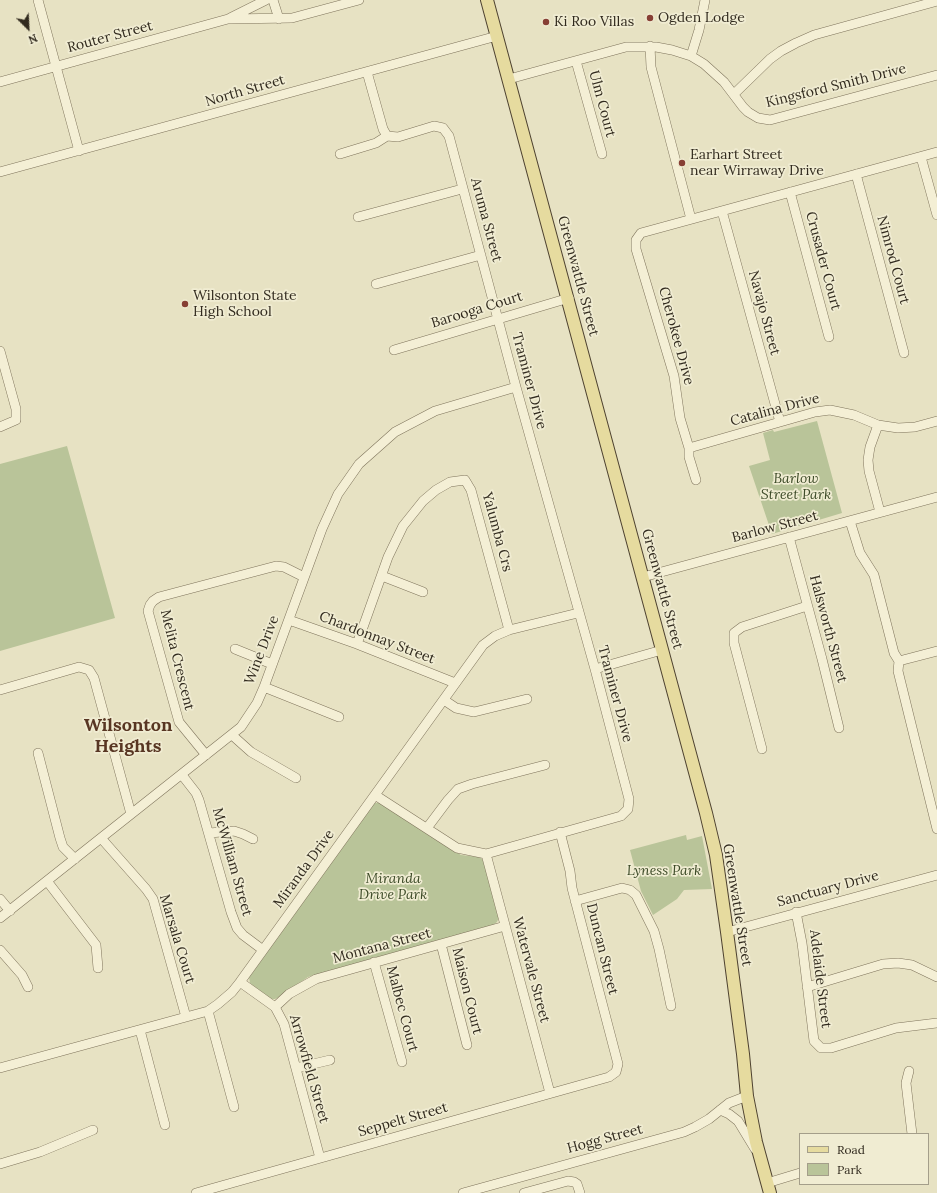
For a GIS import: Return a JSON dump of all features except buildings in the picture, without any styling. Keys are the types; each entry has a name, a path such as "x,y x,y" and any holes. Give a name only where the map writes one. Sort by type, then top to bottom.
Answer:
{"main road":[{"name":"Greenwattle Street","path":"487,0 706,812 716,855 743,1054 747,1096 761,1160 769,1188"}],"street":[{"path":"38,0 79,151"},
{"name":"Router Street","path":"0,82 228,19 266,0"},
{"path":"273,0 279,19"},
{"name":"Router Street","path":"228,19 292,18 344,2 359,0"},
{"path":"690,56 699,30 705,0"},
{"path":"734,94 770,59 796,43 814,35 937,1"},
{"name":"North Street","path":"0,172 497,36"},
{"path":"650,46 651,68 691,219 937,152"},
{"name":"Kingsford Smith Drive","path":"509,78 626,48 650,46 672,50 690,56 704,64 724,82 748,112 758,118 770,120 937,74"},
{"name":"Ulm Court","path":"576,60 602,154"},
{"path":"340,154 376,144 387,136 383,129 367,72"},
{"name":"Aruma Street","path":"387,136 398,137 434,126 444,128 449,136 498,319"},
{"path":"921,157 937,215"},
{"name":"Nimrod Court","path":"856,174 904,353"},
{"path":"358,217 462,188"},
{"name":"Crusader Court","path":"790,192 829,338"},
{"name":"Navajo Street","path":"722,211 780,422"},
{"name":"Cherokee Drive","path":"691,219 641,233 636,240 636,249 674,376 680,418 689,448 689,457 696,480"},
{"path":"376,284 481,256"},
{"name":"Barooga Court","path":"394,350 568,298"},
{"name":"Traminer Drive","path":"375,795 457,848 486,854 621,816 628,809 629,799 498,319"},
{"path":"0,351 16,410 16,420 0,427"},
{"name":"Wine Drive","path":"0,918 241,727 250,714 264,687 322,529 338,494 359,464 395,432 435,411 516,387"},
{"name":"Catalina Drive","path":"689,448 815,412 830,410 854,415 878,426 898,428 914,427 937,421"},
{"path":"878,426 870,447 868,460 869,471 880,512"},
{"name":"Yalumba Crs","path":"356,644 396,539 403,526 423,501 436,490 450,482 465,480 472,490 509,630"},
{"name":"Barlow Street","path":"643,578 937,497"},
{"path":"850,520 860,553 874,575 894,653 900,661 898,672 937,829"},
{"name":"Halsworth Street","path":"789,537 839,728"},
{"name":"Melita Crescent","path":"206,755 179,722 148,611 150,605 159,597 276,566 284,567 304,576"},
{"path":"382,576 423,592"},
{"path":"762,749 734,643 734,633 742,627 807,606"},
{"name":"Miranda Drive","path":"0,1068 208,1011 232,992 240,982 483,645 495,636 509,630 578,613"},
{"name":"Chardonnay Street","path":"289,620 356,644 455,683"},
{"path":"235,649 272,664"},
{"path":"594,669 662,650"},
{"path":"900,661 937,651"},
{"path":"0,690 79,667 89,670 94,678 131,814"},
{"path":"264,687 339,717"},
{"path":"444,700 456,708 474,712 527,699"},
{"path":"232,735 250,752 296,778"},
{"path":"38,753 60,838 63,846 75,859"},
{"path":"427,828 458,789 545,765"},
{"name":"McWilliam Street","path":"182,775 196,793 199,800 237,928 243,935 263,950"},
{"path":"209,832 234,832 243,834 253,839"},
{"name":"Duncan Street","path":"560,832 570,871 575,901 618,1064 616,1072"},
{"name":"Marsala Court","path":"101,838 146,888 153,899 186,1017"},
{"name":"Watervale Street","path":"486,854 550,1093"},
{"name":"Sanctuary Drive","path":"727,932 796,912 937,875"},
{"path":"47,882 96,945 98,968"},
{"path":"575,901 622,888 630,890 636,895 654,931 671,1006"},
{"path":"0,899 10,911"},
{"name":"Adelaide Street","path":"796,912 802,944 814,1041 821,1048 831,1048 896,1028 937,1023"},
{"name":"Montana Street","path":"275,1007 289,994 316,979 505,926"},
{"name":"Maison Court","path":"441,944 466,1045"},
{"path":"0,950 22,975 28,987"},
{"name":"Malbec Court","path":"374,962 402,1062"},
{"path":"807,987 858,970 884,964 912,966 937,977"},
{"name":"Arrowfield Street","path":"240,982 275,1007 284,1024 320,1158"},
{"path":"208,1011 234,1107"},
{"path":"140,1030 165,1125"},
{"path":"296,1068 330,1060"},
{"path":"909,1071 906,1083 912,1133"},
{"name":"Seppelt Street","path":"196,1193 609,1077 616,1072"},
{"name":"Hogg Street","path":"463,1193 484,1190 684,1132 695,1127 729,1104 747,1096"},
{"path":"720,1110 729,1114 738,1121 761,1160"},
{"path":"0,1164 40,1152 93,1130"},
{"path":"769,1188 799,1174"},
{"path":"529,1192 565,1181 574,1182 579,1187 580,1193"}],"green space":[{"name":"Barlow Street Park","path":"817,421 842,513 772,534 749,466 770,460 763,433 773,430 774,432"},
{"path":"67,446 115,618 0,651 0,464"},
{"name":"Miranda Drive Park","path":"375,803 380,803 386,806 461,855 479,857 482,859 485,864 499,917 497,922 493,925 308,977 279,997 275,999 268,999 250,983 249,977"},
{"name":"Lyness Park","path":"686,835 687,840 702,836 712,889 684,890 677,899 653,915 641,891 630,850"}],"place":[{"name":"Ogden Lodge","path":"650,18"},
{"name":"Ki Roo Villas","path":"546,22"},
{"name":"Earhart Street near Wirraway Drive","path":"682,163"},
{"name":"Wilsonton State High School","path":"185,304"}],"district":[{"name":"Wilsonton Heights","path":"128,736"}]}
